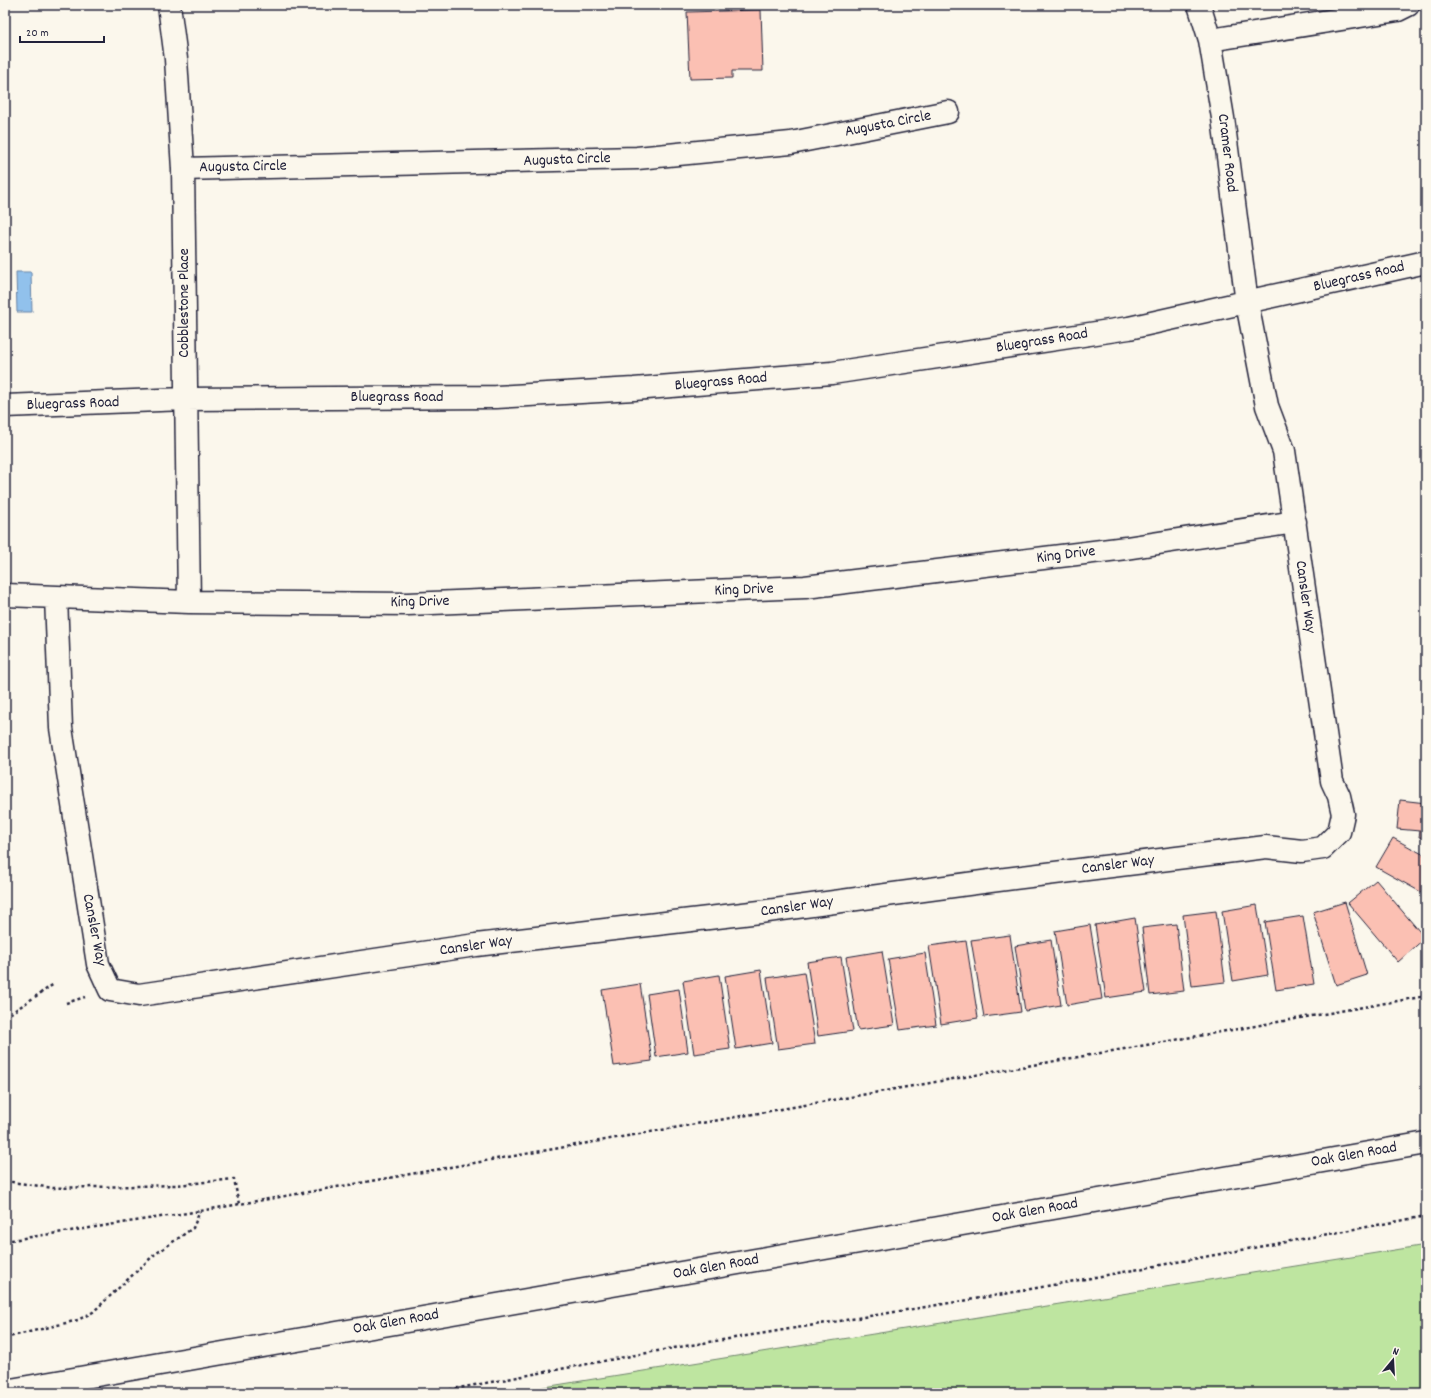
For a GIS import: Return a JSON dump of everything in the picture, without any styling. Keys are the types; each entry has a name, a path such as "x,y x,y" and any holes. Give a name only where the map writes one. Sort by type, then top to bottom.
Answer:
{"street":[{"name":"Cobblestone Place","path":"169,5 176,59 183,169 189,602"},
{"name":"Cramer Road","path":"1199,5 1210,40 1223,118 1247,303"},
{"path":"1210,40 1398,10 1408,5"},
{"name":"Augusta Circle","path":"183,169 637,158 791,143 948,112"},
{"name":"Bluegrass Road","path":"5,406 185,399 496,397 634,389 832,373 1129,328 1426,262"},
{"name":"Cansler Way","path":"56,597 61,728 98,964 110,990 139,995 476,945 760,912 990,880 1266,847 1302,851 1323,848 1339,832 1343,814 1339,796 1332,781 1284,451 1267,406 1247,303"},
{"name":"King Drive","path":"5,595 189,602 408,604 806,587 1126,548 1295,522"},
{"name":"Oak Glen Road","path":"5,1391 1426,1143"}],"path":[{"path":"5,1018 54,984"},
{"path":"5,1241 239,1204 1426,996"},
{"path":"5,1181 53,1188 177,1185 234,1179 239,1204"},
{"path":"5,1338 78,1320 92,1312 154,1255 193,1228 200,1210"},
{"path":"432,1393 679,1347 993,1296 1426,1216"}],"green space":[{"path":"1426,1245 1426,1393 507,1393"}],"water":[{"path":"16,272 31,272 32,312 17,312"}],"building":[{"path":"761,10 763,71 732,71 732,78 690,79 687,12"},
{"path":"1400,800 1426,803 1426,838 1419,837 1420,831 1397,829"},
{"path":"1393,838 1426,856 1426,895 1376,867"},
{"path":"1376,880 1425,938 1398,962 1348,903"},
{"path":"1345,902 1367,975 1336,985 1313,912"},
{"path":"1257,905 1268,975 1233,981 1222,911"},
{"path":"1216,911 1225,982 1192,986 1183,915"},
{"path":"1303,916 1314,984 1276,990 1265,922"},
{"path":"1135,918 1146,992 1106,998 1095,925"},
{"path":"1176,924 1184,991 1150,995 1142,928"},
{"path":"1090,925 1102,999 1067,1005 1055,931"},
{"path":"1010,935 1021,1012 984,1017 971,940"},
{"path":"1051,940 1061,1005 1025,1011 1015,946"},
{"path":"966,941 978,1018 941,1024 929,946"},
{"path":"882,951 894,1025 858,1030 846,957"},
{"path":"925,953 936,1025 900,1030 888,959"},
{"path":"841,957 853,1031 818,1036 807,962"},
{"path":"761,970 772,1043 736,1049 725,976"},
{"path":"804,972 815,1044 778,1049 767,978"},
{"path":"719,975 730,1049 694,1054 683,981"},
{"path":"640,984 652,1061 614,1066 602,990"},
{"path":"679,989 688,1052 656,1057 647,994"}]}
